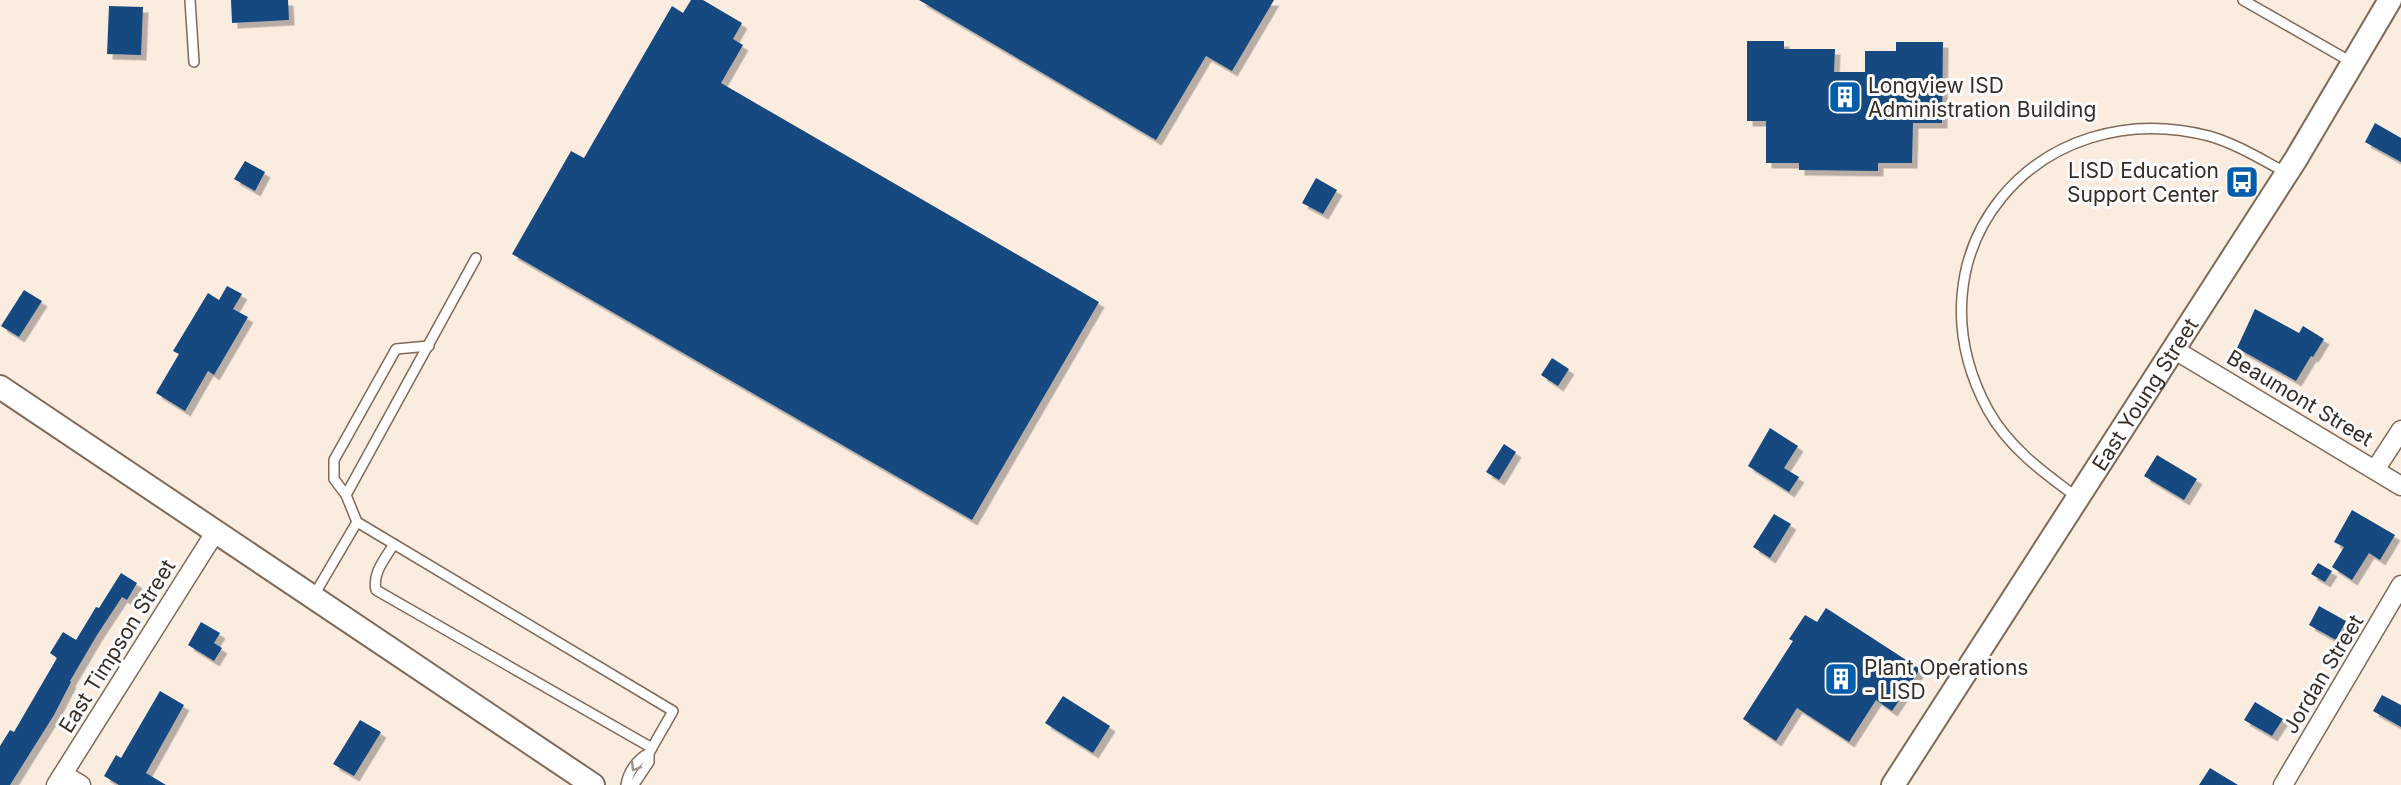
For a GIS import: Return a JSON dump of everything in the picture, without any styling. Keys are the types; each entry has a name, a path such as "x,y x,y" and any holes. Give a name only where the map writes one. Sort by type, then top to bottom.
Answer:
{"street":[{"name":"East Young Street","path":"1893,785 2175,350 2287,173 2390,0"},
{"name":"Beaumont Street","path":"2175,350 2401,486"},
{"path":"0,387 593,785"},
{"path":"2375,470 2401,430"},
{"name":"East Timpson Street","path":"59,780 216,531"},
{"name":"Jordan Street","path":"2283,785 2401,585"},
{"path":"59,780 81,785"}],"lane":[{"path":"190,0 194,62"},
{"path":"2243,0 2354,63"},
{"path":"2078,498 2036,467 2010,442 1989,412 1967,361 1963,344 1961,310 1964,278 1980,233 1997,203 2017,179 2046,157 2089,138 2121,130 2148,129 2223,140 2287,173"},
{"path":"346,495 476,258"},
{"path":"429,346 396,349 334,460 334,479 346,495 357,522 673,711 651,751 640,758 627,778 628,785"},
{"path":"313,597 357,522"},
{"path":"394,544 377,573 374,582 376,590 651,751"}],"building":[{"path":"231,0 288,0 289,20 232,23"},
{"path":"691,0 703,0 742,23 733,39 743,45 721,83 1099,302 972,520 512,254 571,151 584,158 672,6 683,13"},
{"path":"919,0 1274,0 1232,71 1206,56 1156,140"},
{"path":"109,6 143,7 141,55 107,54"},
{"name":"Longview ISD Administration Building","path":"1747,41 1784,41 1784,49 1835,49 1834,72 1865,72 1865,51 1896,51 1896,42 1943,42 1942,123 1913,123 1912,163 1878,163 1878,171 1799,170 1799,163 1766,163 1766,121 1747,121"},
{"path":"2375,123 2401,138 2401,162 2365,142"},
{"path":"245,161 265,172 255,191 234,179"},
{"path":"1316,178 1337,190 1323,214 1302,203"},
{"path":"227,286 242,294 233,309 248,317 214,375 208,371 185,411 156,393 179,354 173,351 208,293 219,300"},
{"path":"24,290 42,301 19,337 1,326"},
{"path":"2255,309 2299,333 2303,326 2324,339 2296,381 2237,348"},
{"path":"1552,358 1569,369 1558,386 1541,375"},
{"path":"1770,428 1798,446 1784,468 1799,477 1789,492 1748,466"},
{"path":"1504,444 1516,452 1499,480 1486,472"},
{"path":"2157,455 2197,479 2184,500 2144,476"},
{"path":"2352,510 2395,535 2380,560 2369,553 2352,580 2332,567 2344,547 2334,542"},
{"path":"1774,514 1791,524 1770,558 1753,547"},
{"path":"2318,563 2332,571 2325,582 2311,574"},
{"path":"121,573 137,583 127,600 122,597 97,635 70,681 54,715 10,785 0,785 0,746 10,730 14,732 57,658 50,653 63,632 76,640"},
{"path":"2319,606 2346,621 2336,640 2309,625"},
{"name":"Plant Operations - LISD","path":"1826,608 1920,669 1892,711 1876,700 1849,742 1797,708 1776,741 1743,719 1793,641 1789,639 1805,615 1817,622"},
{"path":"201,622 220,633 214,643 222,648 214,661 188,645"},
{"path":"160,691 184,705 146,773 166,785 119,785 104,776 116,755 121,758"},
{"path":"2382,695 2401,705 2401,727 2373,711"},
{"path":"1063,696 1110,726 1093,753 1045,723"},
{"path":"2255,702 2283,719 2272,736 2244,720"},
{"path":"360,720 381,732 354,776 333,764"},
{"path":"2210,768 2238,785 2199,785"}],"place":[{"name":"Longview ISD Administration Building","path":"1845,97"},
{"name":"LISD Education Support Center","path":"2242,182"},
{"name":"Plant Operations - LISD","path":"1841,679"}]}
